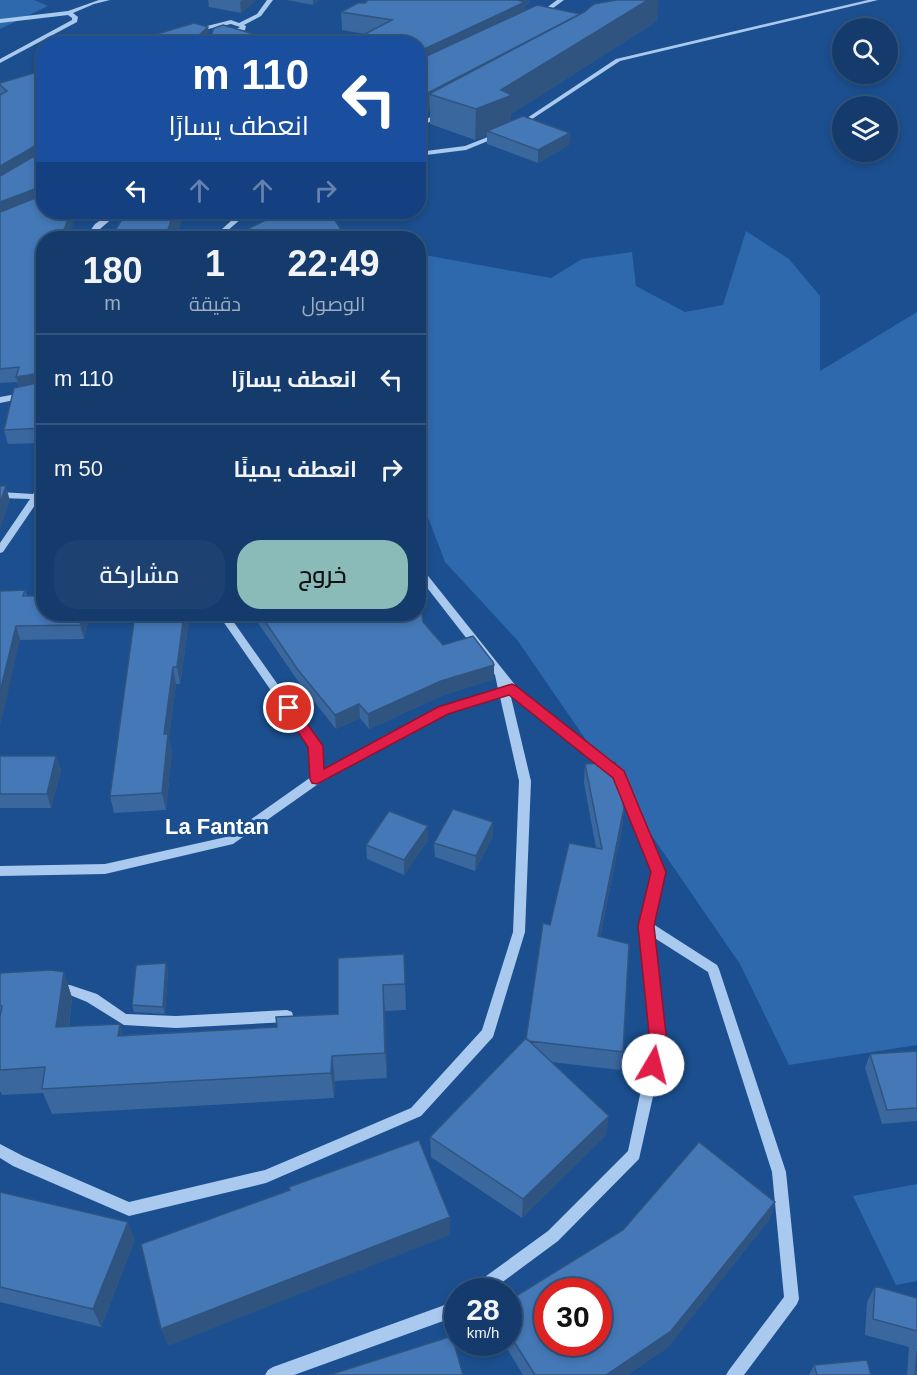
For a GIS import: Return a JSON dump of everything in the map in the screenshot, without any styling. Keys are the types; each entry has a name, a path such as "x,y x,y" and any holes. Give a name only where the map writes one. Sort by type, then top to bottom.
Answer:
{"street":[{"path":"0,21 69,13 92,3 107,0"},
{"path":"189,32 220,23 241,24 259,15 270,0"},
{"path":"535,19 561,0"},
{"path":"514,129 618,60 875,0"},
{"path":"48,36 75,21 75,17 69,13"},
{"path":"229,36 243,29 241,24"},
{"path":"0,62 36,42"},
{"path":"426,122 449,109"},
{"path":"426,153 466,148 504,133"},
{"path":"94,231 107,219"},
{"path":"223,231 238,219"},
{"path":"0,400 36,393"},
{"path":"0,495 35,496"},
{"path":"0,550 35,496"},
{"path":"0,1149 18,1161 129,1209 266,1176 416,1112 488,1033 519,932 525,781 508,691 500,674 426,580"},
{"path":"228,621 315,746 317,779"},
{"path":"0,871 105,870 230,841 317,779 443,710 508,691"},
{"path":"495,1278 553,1236 634,1154 658,1043 646,926 658,872 619,774 508,691"},
{"path":"646,926 713,969 779,1172 792,1299 734,1375"},
{"path":"44,987 70,990 92,998 124,1019 176,1022 287,1016"},
{"path":"273,1375 444,1313"}],"shaded area":[{"path":"0,0 34,0 48,6 0,29"},
{"path":"746,231 789,259 820,296 820,371 917,312 917,1045 789,1065 740,964 518,641 445,562 426,512 426,255 551,278 582,259 632,252 636,286 685,312 723,305"},
{"path":"917,1184 917,1281 896,1285 853,1196"}],"building":[{"path":"368,0 517,0 525,2 426,48 426,36 361,36 392,20 341,12 358,3 365,3"},
{"path":"616,0 648,0 501,90 512,95 476,109 429,94 584,12 594,4"},
{"path":"537,5 580,14 426,94 426,56"},
{"path":"194,23 208,27 198,36 141,36 154,35"},
{"path":"223,25 261,36 211,36 214,28"},
{"path":"36,72 36,145 0,166 0,95 7,91 0,83"},
{"path":"523,116 570,133 538,150 487,131"},
{"path":"36,155 36,188 0,202 0,176"},
{"path":"36,198 36,219 68,219 63,231 36,231 36,374 16,377 19,367 0,369 0,212"},
{"path":"122,219 172,219 167,231 115,231"},
{"path":"268,219 333,219 342,231 244,231"},
{"path":"36,383 36,428 4,430 14,388"},
{"path":"0,486 6,486 0,503"},
{"path":"25,590 23,596 36,596 36,621 81,621 80,625 16,626 0,692 0,591"},
{"path":"134,621 183,621 177,667 173,667 164,734 168,734 162,793 110,796"},
{"path":"265,621 423,621 443,645 473,636 494,665 441,681 368,714 359,704 335,715 298,670"},
{"path":"0,756 56,756 47,794 0,794"},
{"path":"615,762 624,808 598,936 629,944 623,1052 529,1041 526,1039 543,923 550,925 569,843 602,849 585,764"},
{"path":"453,809 493,822 476,856 434,843"},
{"path":"389,811 428,826 404,860 366,845"},
{"path":"404,954 405,984 383,985 385,1053 332,1056 331,1073 42,1089 45,1067 0,1070 2,1006 0,1006 0,973 51,970 64,972 56,1027 120,1024 118,1036 277,1027 276,1017 338,1014 338,958"},
{"path":"166,963 163,1007 132,1005 136,965"},
{"path":"526,1038 609,1116 523,1199 430,1137"},
{"path":"917,1051 917,1108 887,1110 870,1054"},
{"path":"419,1140 450,1217 161,1329 141,1244"},
{"path":"699,1142 775,1202 671,1331 606,1375 535,1375 522,1354 522,1292 534,1285 534,1356 612,1356 612,1278 545,1278 623,1230"},
{"path":"0,1192 128,1222 93,1309 0,1287"},
{"path":"875,1286 917,1298 917,1331 873,1319"},
{"path":"444,1339 444,1356 458,1356 463,1375 329,1375"},
{"path":"917,1351 917,1375 915,1375"},
{"path":"867,1360 871,1375 817,1375 814,1365"}],"district":[{"name":"La Fantan","path":"217,826"}],"route":[{"path":"289,708 315,746 317,779 443,710 512,689 619,774 658,872 646,926 658,1043 653,1065"}]}
